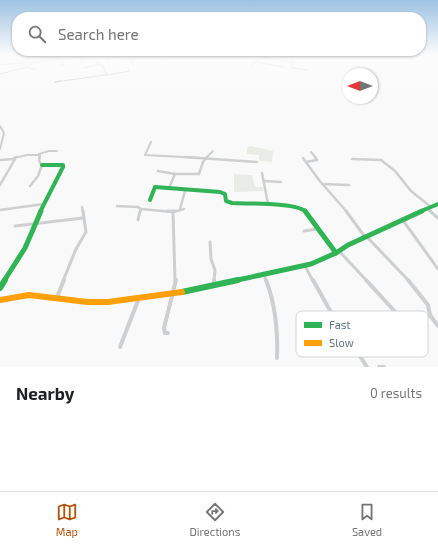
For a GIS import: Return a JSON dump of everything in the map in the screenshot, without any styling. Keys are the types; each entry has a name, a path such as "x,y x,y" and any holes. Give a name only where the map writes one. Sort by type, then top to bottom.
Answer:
{"street":[{"path":"55,82 106,75 109,76 125,72"},
{"path":"0,126 4,134 0,149"},
{"path":"151,142 145,155 257,162"},
{"path":"158,171 175,174 200,174 206,159 213,150"},
{"path":"0,160 27,154 57,151"},
{"path":"306,162 317,160 311,152"},
{"path":"39,154 39,161 42,165"},
{"path":"0,185 7,175 14,158"},
{"path":"303,158 322,184 366,236 403,274 428,305 430,315 438,326"},
{"path":"352,160 378,159 384,162 438,218"},
{"path":"0,288 25,248 44,204 63,167 60,164 42,165"},
{"path":"30,186 38,176 42,165"},
{"path":"262,173 264,193 268,204"},
{"path":"168,189 175,174"},
{"path":"264,181 281,182"},
{"path":"322,184 349,185"},
{"path":"150,200 155,187 185,191 224,193 226,201 232,203 287,205 304,210 338,252 394,311"},
{"path":"180,210 185,191"},
{"path":"0,210 44,204"},
{"path":"0,300 29,295 56,300 94,302 118,301 172,293 305,266 338,252 366,236 438,204"},
{"path":"117,206 138,207 141,210 173,212 184,208"},
{"path":"56,300 76,249 86,232 82,207"},
{"path":"138,220 141,210"},
{"path":"168,333 165,333 164,328 176,278 173,212"},
{"path":"15,226 36,222 83,218"},
{"path":"402,220 438,269"},
{"path":"304,231 318,229"},
{"path":"210,242 211,259 215,270 214,285"},
{"path":"305,266 331,311"},
{"path":"263,274 273,297 278,324 277,358"},
{"path":"120,348 139,298"},
{"path":"360,357 367,367"},
{"path":"379,367 384,367"}],"shaded area":[{"path":"250,146 273,151 272,162 259,161 259,155 247,154 247,148"},
{"path":"234,174 252,175 255,187 264,187 263,191 234,192"}],"traffic: fast":[{"path":"0,288 25,248 44,204 63,167 63,165 42,165"},
{"path":"150,200 155,187 220,192 225,194 226,201 232,203 287,205 304,210 336,253"},
{"path":"182,292 311,264 336,253 348,245 438,204"}],"traffic: slow":[{"path":"0,300 29,295 87,302 108,302 182,292"}]}
